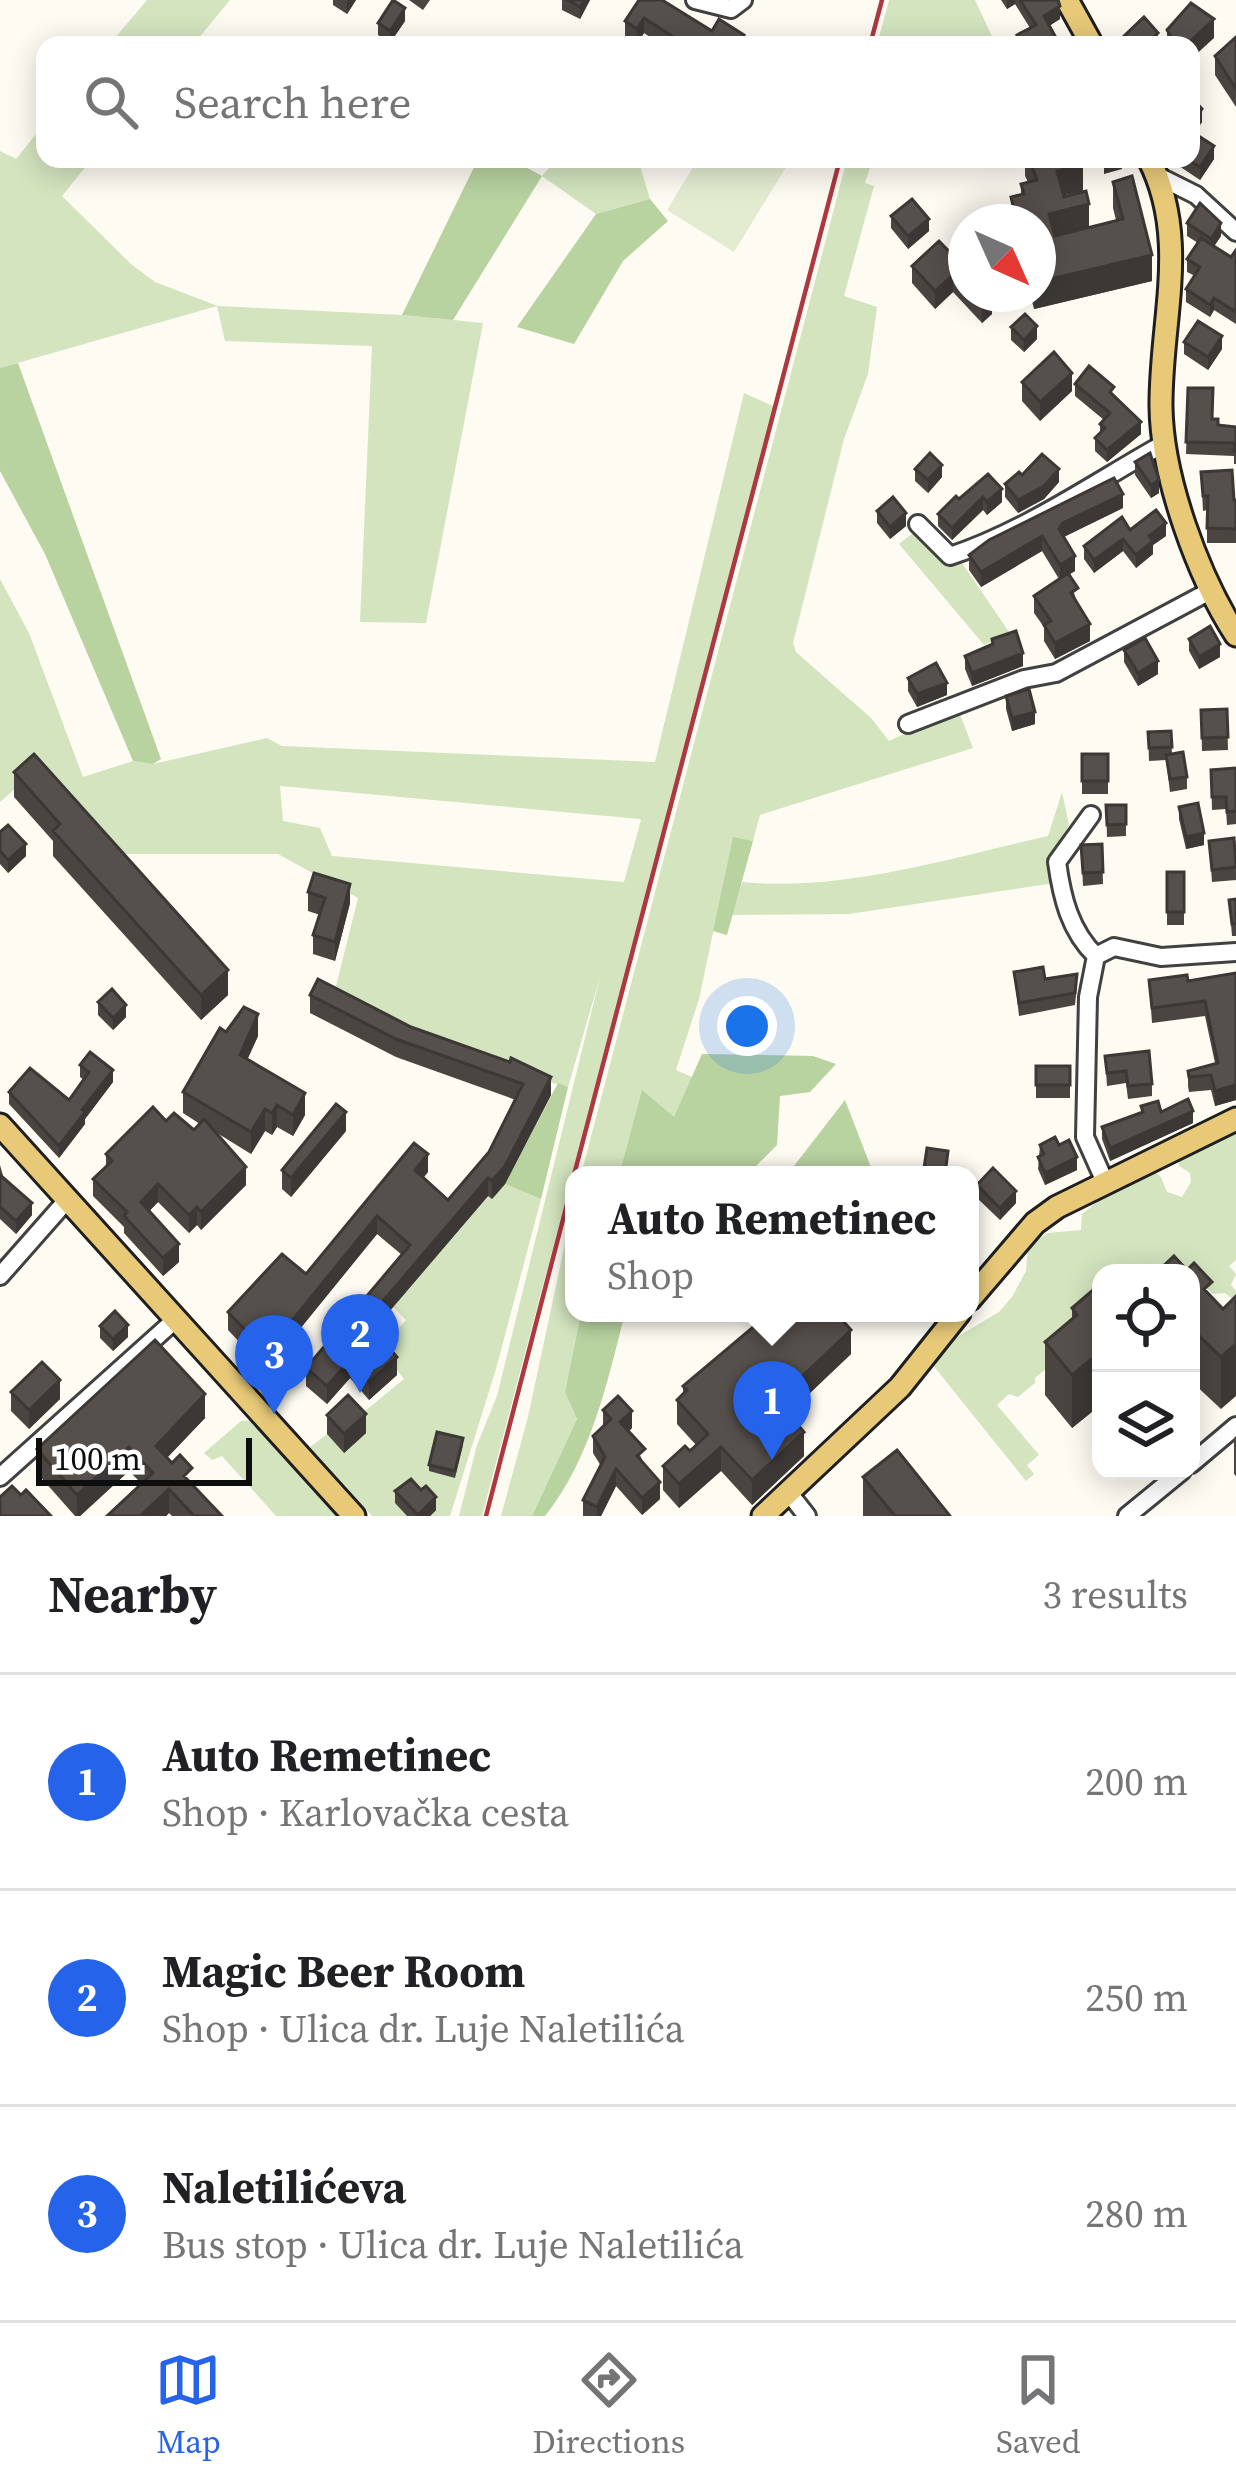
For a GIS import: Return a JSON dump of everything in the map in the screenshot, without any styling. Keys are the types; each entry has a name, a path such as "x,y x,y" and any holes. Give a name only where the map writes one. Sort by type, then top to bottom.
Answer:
{"main road":[{"path":"1067,0 1087,36"},
{"path":"1154,168 1172,242 1161,401 1165,443 1188,533 1210,591 1236,635"},
{"path":"979,1288 1035,1223 1105,1182 1236,1119"},
{"path":"0,1125 353,1516"},
{"path":"763,1516 900,1388 952,1322"}],"street":[{"path":"694,0 731,9 743,0"},
{"path":"1154,168 1196,195 1236,232"},
{"path":"918,524 950,556 996,540 1165,443"},
{"path":"908,724 1024,679 1056,673 1210,591"},
{"path":"1091,815 1057,862 1075,932 1096,956"},
{"path":"1105,1182 1085,1137 1088,997 1096,956 1114,946 1162,957 1236,952"},
{"path":"0,1276 67,1200"},
{"path":"0,1477 175,1320"},
{"path":"1200,1456 1236,1426"},
{"path":"1127,1516 1171,1480"},
{"path":"789,1493 807,1516"}],"green space":[{"path":"147,0 230,0 200,36 117,36"},
{"path":"889,0 975,0 992,36 879,36"},
{"path":"36,134 36,168 85,168 62,196 155,282 218,306 483,323 426,623 360,622 372,346 225,341 217,306 0,368 0,151 16,159"},
{"path":"474,168 527,168 542,176 453,320 402,315"},
{"path":"549,168 641,168 650,199 596,214 542,176"},
{"path":"693,168 785,168 734,252 667,210"},
{"path":"845,168 870,168 865,183 874,186 844,296 877,307 868,374 844,439 793,643 796,652 871,718 889,741 958,709 973,748 760,815 753,841 733,838 699,999 676,1070 692,1077 674,1118 642,1091 621,1166 583,1166"},
{"path":"650,199 668,221 623,261 574,344 517,327 596,214"},
{"path":"18,363 161,759 153,764 133,761 45,554 0,471 0,368"},
{"path":"744,393 775,407 574,1166 565,1166 565,1202 482,1516 459,1516 477,1445 497,1396 600,977 568,1087 450,1056 333,998 358,898 278,854 120,854 42,765 0,802 0,579 29,633 83,777 133,761 153,764 267,738 282,746 655,762","holes":["280,786 641,820 624,882 332,856 320,828 283,821"]},
{"path":"918,529 960,560 1009,632 984,645 899,544"},
{"path":"1062,792 1069,825 1054,853 1055,883 849,914 732,915 742,882 858,878 1048,836"},
{"path":"733,837 753,841 727,935 713,931"},
{"path":"702,1054 813,1056 836,1064 810,1092 780,1096 777,1145 756,1166 621,1166 642,1090 674,1117"},
{"path":"558,1083 568,1087 541,1199 505,1184"},
{"path":"845,1100 871,1166 794,1166"},
{"path":"1236,1128 1236,1260 1229,1266 1236,1274 1231,1285 1236,1302 1225,1293 1213,1294 1200,1282 1200,1264 1092,1264 1092,1334 1018,1397 1009,1394 997,1405 1039,1455 1027,1465 1034,1474 1026,1481 932,1364 952,1340 999,1312 1012,1297 1026,1271 1028,1246 1048,1233 1081,1230 1082,1214 1107,1194 1155,1172 1167,1192 1182,1197 1191,1182 1179,1158"},
{"path":"505,1184 541,1199 496,1369 450,1516 372,1516 310,1447 327,1434 344,1452 354,1420 404,1379 384,1354 384,1344 406,1320 393,1307 488,1196 492,1198"},
{"path":"565,1243 565,1322 579,1322 565,1392 577,1419 532,1516 501,1516 528,1417"},
{"path":"579,1322 623,1322 586,1445 545,1516 532,1516 577,1419 565,1392"},
{"path":"253,1420 339,1516 276,1516 222,1456 212,1460 204,1453 241,1421"}],"building":[{"path":"393,0 405,8 390,31 378,23"},
{"path":"639,0 662,0 712,31 719,19 744,35 672,36 644,18 637,29 625,21"},
{"path":"1020,0 1058,0 1060,6 1044,16 1055,36 1017,35 1036,25"},
{"path":"1191,3 1214,19 1196,36 1171,36 1167,30"},
{"path":"1144,17 1158,33 1155,36 1124,36"},
{"path":"1236,37 1236,89 1215,56"},
{"path":"1200,137 1214,146 1200,167"},
{"path":"1032,168 1068,168 1057,171 1064,197 1086,191 1089,204 1056,212 1056,204 1013,204 1011,197 1024,194 1021,184 1037,180"},
{"path":"1132,176 1152,255 1056,278 1056,236 1123,219 1113,182"},
{"path":"912,199 929,219 908,236 891,216"},
{"path":"1200,203 1221,223 1211,239 1187,223"},
{"path":"1201,238 1231,257 1236,250 1236,312 1214,298 1210,305 1186,289 1200,267 1187,259"},
{"path":"939,241 948,250 948,279 935,291 912,266"},
{"path":"1025,314 1037,326 1024,340 1011,327"},
{"path":"1198,321 1222,336 1208,357 1184,342"},
{"path":"1054,352 1072,373 1040,402 1022,382"},
{"path":"1089,366 1114,387 1110,392 1141,422 1107,450 1095,438 1110,413 1075,384"},
{"path":"1188,388 1213,388 1212,419 1218,419 1218,425 1236,427 1236,451 1235,443 1186,442"},
{"path":"930,453 942,465 928,480 915,469"},
{"path":"1150,453 1159,480 1151,485 1135,462"},
{"path":"1042,454 1059,469 1044,486 1018,500 1005,484 1019,472 1022,475"},
{"path":"1232,470 1236,529 1207,528 1208,496 1203,496 1201,472"},
{"path":"988,474 1002,489 987,502 983,497 952,528 938,514"},
{"path":"1114,478 1123,494 1059,529 1075,556 1060,565 1042,536 981,572 969,555 989,540"},
{"path":"893,497 906,513 890,527 877,511"},
{"path":"1156,510 1166,523 1136,555 1123,539 1094,560 1084,546 1122,517 1130,530"},
{"path":"1068,573 1078,588 1071,593 1090,624 1055,643 1044,625 1051,621 1034,596"},
{"path":"1210,626 1220,644 1199,657 1189,639"},
{"path":"1016,631 1023,653 972,673 965,656"},
{"path":"1145,638 1158,661 1138,673 1124,650"},
{"path":"936,663 947,683 917,694 908,678"},
{"path":"1029,689 1035,712 1012,718 1006,696"},
{"path":"1227,709 1228,737 1202,738 1201,710"},
{"path":"1171,731 1172,747 1149,748 1148,732"},
{"path":"1183,752 1187,777 1170,779 1166,755"},
{"path":"34,754 228,970 201,995 53,831 60,824 14,772"},
{"path":"1082,754 1108,754 1108,781 1082,781"},
{"path":"1236,768 1236,811 1227,812 1226,797 1212,797 1211,770"},
{"path":"1198,803 1204,833 1186,837 1179,807"},
{"path":"1106,805 1126,805 1126,824 1107,825"},
{"path":"8,825 26,844 8,860 0,851 0,832"},
{"path":"1234,838 1236,867 1212,870 1209,841"},
{"path":"1102,844 1103,872 1083,873 1081,845"},
{"path":"1167,872 1184,872 1184,912 1167,912"},
{"path":"314,873 350,884 335,942 313,935 325,898 308,892"},
{"path":"1236,899 1236,923 1232,924 1229,900"},
{"path":"1043,967 1045,979 1077,974 1075,993 1019,1003 1014,972"},
{"path":"1236,973 1236,1085 1215,1091 1211,1075 1189,1077 1188,1071 1218,1063 1205,1001 1152,1008 1149,980 1187,975 1188,981"},
{"path":"318,979 411,1027 510,1062 511,1058 551,1077 505,1166 492,1181 488,1178 366,1321 397,1357 369,1382 350,1360 327,1386 306,1368 410,1245 377,1216 260,1360 245,1348 253,1338 228,1312 282,1254 306,1274 414,1143 428,1154 415,1170 448,1200 489,1152 523,1084 396,1039 310,995"},
{"path":"112,989 126,1005 113,1018 98,1002"},
{"path":"244,1007 258,1014 240,1055 305,1093 293,1115 277,1105 272,1113 265,1109 251,1132 183,1092 220,1028 226,1032"},
{"path":"1149,1051 1152,1084 1128,1086 1126,1071 1107,1073 1105,1056"},
{"path":"90,1052 113,1070 59,1146 9,1092 30,1068 69,1100 89,1072 80,1065"},
{"path":"1036,1066 1070,1066 1070,1085 1036,1085"},
{"path":"1188,1099 1193,1111 1110,1148 1102,1127 1143,1112 1141,1106 1158,1101 1161,1112"},
{"path":"336,1104 346,1112 291,1178 282,1170"},
{"path":"153,1107 166,1121 174,1113 194,1130 204,1119 246,1167 201,1212 197,1207 189,1215 158,1184 141,1202 179,1244 163,1258 93,1179 112,1161 106,1154"},
{"path":"1055,1137 1059,1145 1069,1140 1077,1157 1045,1173 1038,1157 1044,1154 1040,1145"},
{"path":"927,1148 948,1151 946,1166 924,1166"},
{"path":"993,1168 1016,1191 1000,1208 979,1183"},
{"path":"0,1175 32,1203 16,1221 0,1207"},
{"path":"1200,1269 1212,1282 1204,1289 1223,1309 1236,1296 1236,1344 1221,1357 1200,1337"},
{"path":"1092,1291 1092,1359 1072,1375 1045,1342 1077,1315 1072,1308"},
{"path":"115,1311 128,1325 113,1339 100,1326"},
{"path":"759,1322 844,1322 851,1330 777,1400 804,1432 752,1480 721,1447 679,1484 663,1466 708,1434 677,1400 687,1390 683,1386"},
{"path":"155,1340 205,1394 156,1446 172,1463 180,1455 192,1468 184,1476 222,1516 194,1516 169,1489 140,1516 107,1516 153,1473 129,1447 77,1495 37,1449"},
{"path":"42,1362 60,1380 29,1410 11,1392"},
{"path":"348,1395 366,1414 344,1434 327,1415"},
{"path":"618,1396 632,1411 620,1422 645,1449 637,1456 660,1482 642,1498 616,1469 597,1507 583,1500 605,1457 593,1436 611,1419 603,1410"},
{"path":"437,1432 463,1438 455,1471 429,1465"},
{"path":"897,1450 950,1516 895,1516 863,1477"},
{"path":"411,1479 436,1497 418,1515 395,1491"},
{"path":"12,1486 21,1495 26,1490 51,1516 0,1516 0,1497"}],"railway":[{"path":"872,36 882,0"},
{"path":"576,1166 838,168"},
{"path":"486,1516 565,1212"}],"place":[{"name":"Magic Beer Room","path":"360,1393"},
{"name":"Naletilićeva","path":"274,1414"},
{"name":"Auto Remetinec","path":"772,1460"}]}
